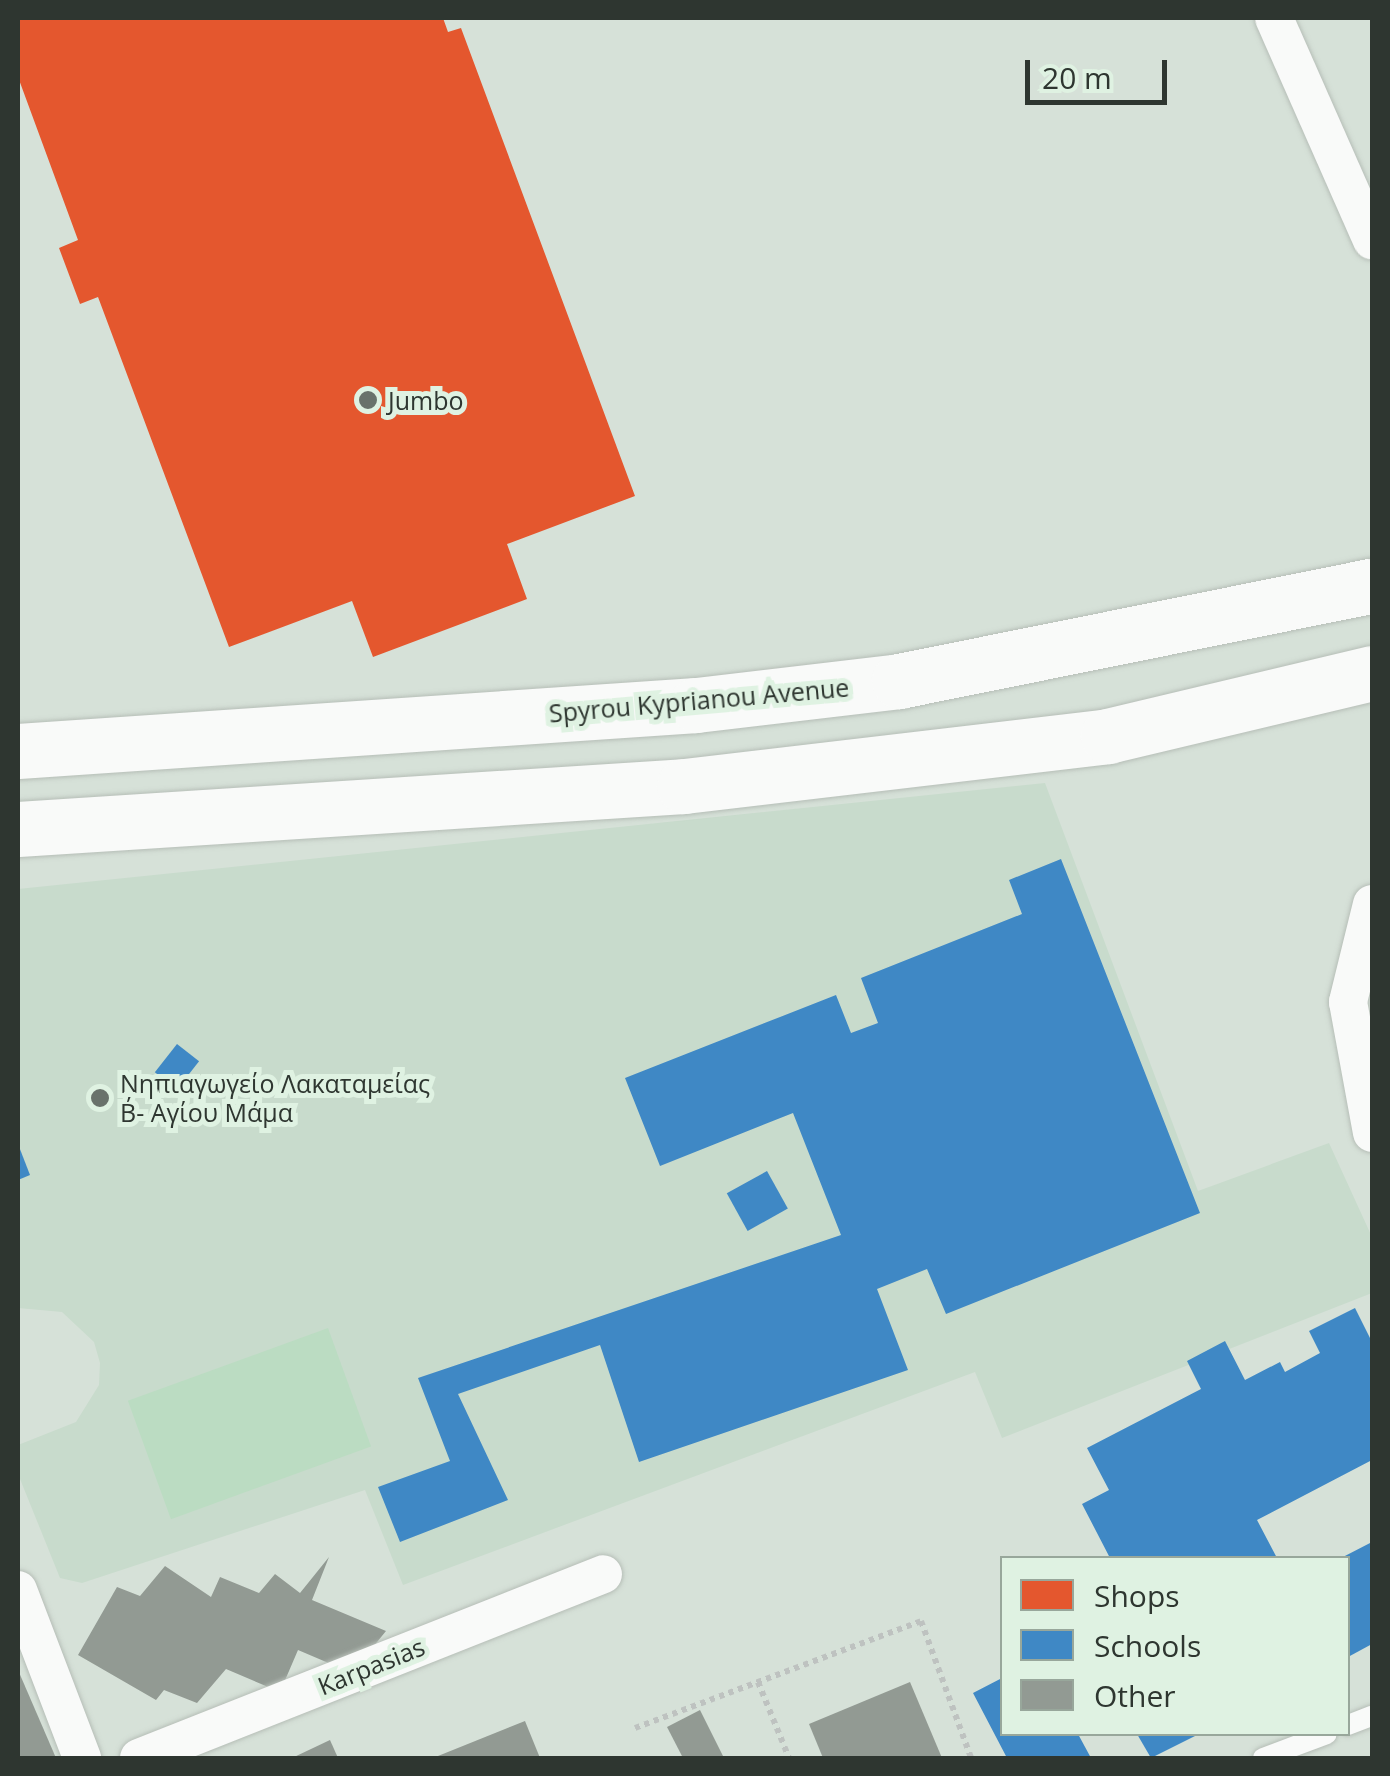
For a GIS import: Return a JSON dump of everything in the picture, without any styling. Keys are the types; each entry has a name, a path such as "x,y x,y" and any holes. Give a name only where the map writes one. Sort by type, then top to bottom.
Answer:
{"main road":[{"name":"Spyrou Kyprianou Avenue","path":"18,751 862,685 1068,653 1372,586"},
{"path":"18,829 684,786 1108,736 1372,673"}],"street":[{"path":"1274,18 1372,240"},
{"path":"1372,904 1348,1002 1372,1133"},
{"name":"Karpasias","path":"139,1758 603,1574"},
{"path":"21,1612 82,1758"}],"lane":[{"path":"1275,1756 1322,1736"}],"path":[{"path":"635,1728 921,1621 971,1758"},
{"path":"758,1682 789,1758"}],"shaded area":[{"path":"1045,783 1198,1191 1329,1143 1372,1237 1372,1293 1002,1438 975,1372 403,1585 365,1490 82,1583 60,1578 18,1474 18,1445 76,1422 99,1385 100,1363 94,1342 62,1312 18,1308 18,889"}],"green space":[{"path":"328,1328 371,1446 171,1519 128,1401"}],"building: Shops":[{"name":"Jumbo","path":"18,18 443,18 448,32 461,28 635,496 507,544 527,599 373,657 352,601 229,647 98,297 80,304 59,248 78,240 18,77"}],"building: Schools":[{"path":"1061,859 1200,1213 946,1314 927,1269 877,1289 908,1370 639,1462 600,1345 458,1394 508,1500 400,1542 378,1487 450,1461 418,1378 841,1235 793,1113 660,1166 625,1078 836,995 851,1033 878,1023 861,978 1022,914 1009,880"},
{"path":"177,1044 199,1061 177,1090 155,1072"},
{"path":"18,1144 30,1175 18,1180"},
{"path":"767,1171 788,1209 748,1231 727,1193"},
{"path":"1355,1308 1372,1342 1372,1460 1257,1520 1276,1556 1109,1556 1082,1504 1109,1490 1087,1448 1201,1389 1187,1361 1225,1341 1245,1380 1280,1362 1285,1372 1320,1353 1309,1331"},
{"path":"1372,1542 1372,1644 1350,1656 1350,1556 1345,1556"},
{"path":"1000,1679 1000,1736 1079,1736 1091,1758 1007,1758 973,1693"},
{"path":"1138,1736 1195,1736 1151,1758"}],"building: Other":[{"path":"329,1557 312,1600 386,1631 352,1673 298,1650 280,1692 226,1669 197,1703 164,1690 156,1700 78,1655 117,1587 140,1596 165,1566 211,1597 220,1577 259,1593 275,1574 300,1593"},
{"path":"18,1670 56,1758 18,1758"},
{"path":"910,1682 942,1758 823,1758 809,1724"},
{"path":"700,1710 724,1758 683,1758 667,1727"},
{"path":"525,1721 540,1758 433,1758"},
{"path":"330,1740 338,1758 292,1758"}],"place":[{"name":"Jumbo","path":"368,400"},
{"name":"Νηπιαγωγείο Λακαταμείας Β΄- Αγίου Μάμα","path":"100,1098"}]}
